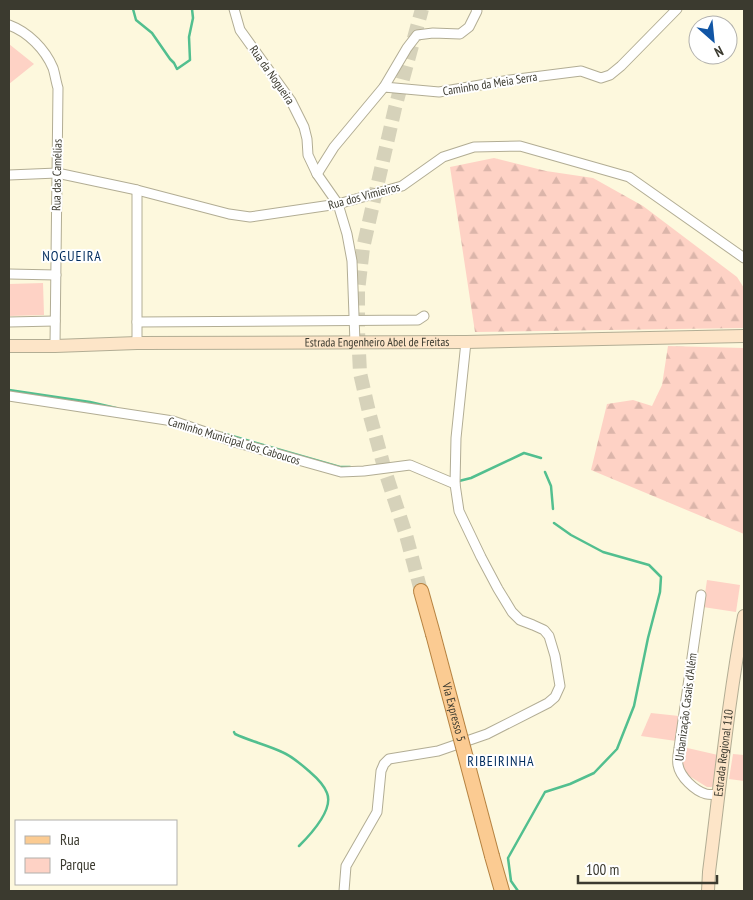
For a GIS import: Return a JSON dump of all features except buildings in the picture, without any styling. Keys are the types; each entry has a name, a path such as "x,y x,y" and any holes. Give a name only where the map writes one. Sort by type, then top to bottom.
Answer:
{"main road":[{"name":"Estrada Engenheiro Abel de Freitas","path":"9,346 137,343 466,342 744,336"},
{"name":"Via Expresso 5","path":"421,591 502,891"},
{"name":"Estrada Regional 110","path":"708,891 725,738 744,616"}],"street":[{"name":"Rua da Nogueira","path":"234,9 240,30 291,101 304,127 308,155 317,174 338,204 347,234 352,261 355,343"},
{"path":"317,174 334,147 384,87 417,35 433,33 460,34 469,26 477,11 476,9"},
{"name":"Caminho da Meia Serra","path":"384,87 440,92 510,80 581,71 601,78 610,75 621,66 677,9"},
{"name":"Rua das Camélias","path":"9,25 18,28 29,36 43,51 53,69 58,88 55,346"},
{"name":"Rua dos Vimieiros","path":"9,175 56,173 137,190 229,214 250,217 338,204 402,186 443,157 474,147 520,146 629,177 744,258"},
{"path":"137,190 137,343"},
{"path":"9,274 56,275"},
{"path":"137,322 418,320 424,316"},
{"path":"9,322 55,321"},
{"path":"344,891 346,866 377,812 381,770 389,759 438,751 487,734 548,703 555,697 560,686 555,656 549,636 544,630 520,620 512,612 480,557 459,511 455,484 456,438 466,342"},
{"name":"Caminho Municipal dos Caboucos","path":"9,396 173,421 238,443 341,472 364,472 410,465 455,484"},
{"name":"Urbanização Casais d'Além","path":"701,595 678,748 678,765 681,774 695,787 706,794 719,795"}],"green space":[{"path":"9,44 34,64 9,84"},
{"path":"494,158 546,171 593,178 643,206 737,277 744,288 744,328 475,332 450,167"},
{"path":"43,283 44,315 9,316 9,284"},
{"path":"668,346 744,348 744,534 591,470 607,404 633,400 652,406 662,385"},
{"path":"707,580 740,585 736,612 703,607"},
{"path":"651,713 679,716 676,741 641,736"},
{"path":"683,747 718,755 714,786 707,787 686,774 682,764"},
{"path":"733,754 744,755 744,781 729,779"}],"waterway":[{"path":"133,9 136,20 152,33 177,69 190,60 189,37 193,18 192,9"},
{"path":"9,390 90,402 116,408"},
{"path":"222,433 340,467 350,467"},
{"path":"459,481 471,478 524,453 541,458"},
{"path":"545,472 551,486 553,509"},
{"path":"518,891 511,881 508,858 545,792 570,784 594,773 617,749 634,706 660,592 661,577 649,565 603,552 571,535 554,523"},
{"path":"234,732 289,756 315,777 326,790 328,800 324,814 315,829 299,846"}],"tunnel":[{"path":"421,591 406,535 386,474 360,373 358,291 363,248 395,108 422,9"}],"district":[{"name":"NOGUEIRA","path":"72,256"},
{"name":"RIBEIRINHA","path":"501,761"}]}
